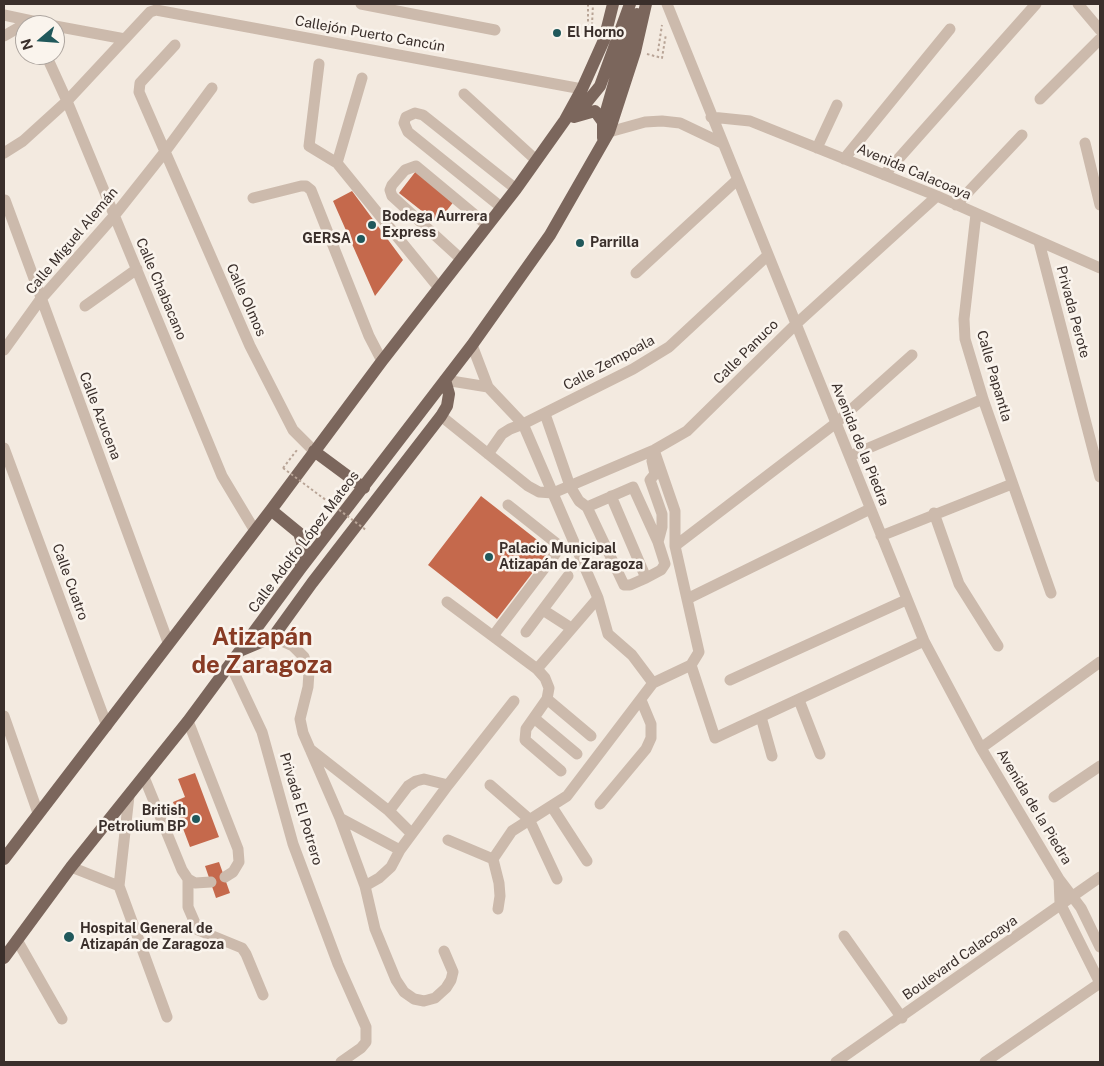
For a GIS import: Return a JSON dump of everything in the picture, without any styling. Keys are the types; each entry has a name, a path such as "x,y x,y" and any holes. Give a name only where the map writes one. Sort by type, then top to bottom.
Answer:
{"main road":[{"path":"4,859 107,726 168,642 271,510 382,361 516,189 565,120 582,88 604,40 613,4"},
{"path":"565,120 587,102 600,86 630,4"},
{"path":"606,127 625,46 641,4"},
{"path":"606,127 635,52 646,4"},
{"path":"565,120 592,111 599,115 606,127"},
{"name":"Calle Adolfo López Mateos","path":"4,958 71,867 188,721 301,568 472,345 550,235 603,146 606,127"},
{"path":"241,650 273,638 312,583 441,416 447,406 449,394 445,380"},
{"path":"314,451 364,488"},
{"path":"271,510 299,533 304,549 301,568"},
{"path":"271,608 312,583"}],"street":[{"path":"363,4 494,30"},
{"name":"Avenida de la Piedra","path":"667,4 924,641 981,748 1059,879 1072,896 1100,946"},
{"path":"884,175 1036,4"},
{"path":"1078,4 1100,30"},
{"name":"Callejón Puerto Cancún","path":"125,39 152,10 582,88"},
{"path":"65,28 125,39"},
{"path":"844,159 950,29"},
{"path":"1040,99 1100,38"},
{"path":"4,153 23,141 67,101 125,39"},
{"name":"Calle Olmos","path":"175,45 138,87 164,153 250,346 284,415 303,442 314,451"},
{"path":"319,64 308,142 313,150 337,163 439,288"},
{"name":"Calle Chabacano","path":"51,65 222,476 254,531"},
{"path":"337,163 362,78"},
{"name":"Calle Miguel Alemán","path":"4,350 40,300 114,216 212,88"},
{"path":"464,94 536,160"},
{"path":"817,148 837,105"},
{"path":"501,207 408,132 404,123 406,117 415,113 423,115 516,189"},
{"name":"Avenida Calacoaya","path":"711,117 750,121 937,196 1100,268"},
{"path":"606,127 662,121 680,123 722,143"},
{"path":"956,205 1022,135"},
{"path":"1085,143 1100,205"},
{"path":"461,259 392,196 390,190 392,185 405,170 416,166 487,225"},
{"path":"636,274 737,180"},
{"path":"254,198 302,186 306,186 311,190 368,336 382,361"},
{"name":"Calle Panuco","path":"553,493 652,451 687,430 796,324 937,196"},
{"name":"Calle Azucena","path":"5,200 40,300 168,642"},
{"name":"Calle Papantla","path":"976,214 964,319 965,339 983,399 1051,593"},
{"name":"Privada Perote","path":"1039,242 1100,477"},
{"name":"Calle Zempoala","path":"488,454 502,434 639,366 669,347 768,256"},
{"path":"85,306 137,269"},
{"path":"472,345 488,387 523,424 598,598 608,634 632,656 653,683"},
{"path":"675,546 836,423 912,355"},
{"path":"445,380 488,387"},
{"path":"850,456 983,399"},
{"path":"545,414 570,486 579,501 587,507 624,585 630,585 646,578 661,570 665,564 658,542 633,487"},
{"path":"441,416 528,486 539,492 553,493"},
{"name":"Calle Cuatro","path":"4,448 107,726"},
{"path":"587,507 650,480 655,474 652,451"},
{"path":"498,909 499,883 493,859 512,831 567,796 653,683 691,665 699,652 675,546 675,511 652,451"},
{"path":"650,480 662,514 662,527 658,542"},
{"path":"881,536 934,513 1012,484"},
{"path":"611,496 646,578"},
{"path":"493,636 558,548 556,543 508,506"},
{"path":"687,599 870,509"},
{"path":"934,513 959,584 998,646"},
{"path":"526,632 568,576"},
{"path":"537,669 598,598"},
{"path":"730,680 906,600"},
{"path":"447,602 537,669 545,678 549,688 547,699 526,729 524,740 561,772"},
{"path":"542,610 571,628"},
{"path":"273,638 293,646 304,657 308,672 308,687 300,719 308,748 340,818 365,886 375,928 396,980 404,992 414,999 424,1001 435,998 446,988 452,980 453,972 444,951"},
{"path":"691,665 715,738 924,641"},
{"path":"981,748 1100,662"},
{"name":"Privada El Potrero","path":"230,664 262,732 290,836 338,964 366,1027 366,1042 361,1048 341,1062"},
{"path":"547,699 591,736"},
{"path":"600,804 646,750 651,738 651,724 641,700"},
{"path":"799,700 820,754"},
{"path":"365,886 379,878 391,867 411,833 514,701"},
{"path":"4,716 38,813"},
{"path":"761,717 772,756"},
{"path":"534,718 577,754"},
{"path":"188,721 238,849 239,862 233,872 225,878"},
{"path":"308,748 389,811 411,833"},
{"path":"1054,797 1100,766"},
{"path":"144,777 182,870 188,879 195,883 211,882"},
{"path":"389,811 408,786 416,781 424,780 448,785"},
{"path":"490,785 529,819 557,879"},
{"path":"129,796 119,886 167,1017"},
{"path":"552,807 587,861"},
{"path":"340,818 400,850"},
{"path":"448,840 493,859"},
{"path":"71,867 119,886"},
{"name":"Boulevard Calacoaya","path":"836,1062 902,1018 1100,876"},
{"path":"188,879 188,907 198,930 242,948 262,994"},
{"name":"Avenida de la Piedra","path":"1059,879 1060,904"},
{"path":"985,1062 1100,983 1060,904"},
{"path":"844,936 902,1018"},
{"path":"17,940 62,1019"}],"path":[{"path":"588,4 588,29 604,40"},
{"path":"592,25 593,4"},
{"path":"658,51 663,20"},
{"path":"635,52 662,58 667,31"},
{"path":"294,454 283,468 366,530"}],"building":[{"path":"416,171 455,200 437,223 399,193"},
{"name":"GERSA","path":"352,191 403,260 375,296 333,201"},
{"name":"Palacio Municipal Atizapán de Zaragoza","path":"481,496 550,550 497,619 428,565"},
{"name":"British Petrolium BP","path":"195,773 219,837 190,847 173,802 185,797 178,779"},
{"name":"British Petrolium BP","path":"219,862 230,893 216,898 205,866"}],"place":[{"name":"El Horno","path":"557,33"},
{"name":"Bodega Aurrera Express","path":"372,225"},
{"name":"GERSA","path":"361,239"},
{"name":"Parrilla","path":"580,243"},
{"name":"Palacio Municipal Atizapán de Zaragoza","path":"489,557"},
{"name":"British Petrolium BP","path":"196,819"},
{"name":"Hospital General de Atizapán de Zaragoza","path":"69,937"}],"district":[{"name":"Atizapán de Zaragoza","path":"262,652"}]}
